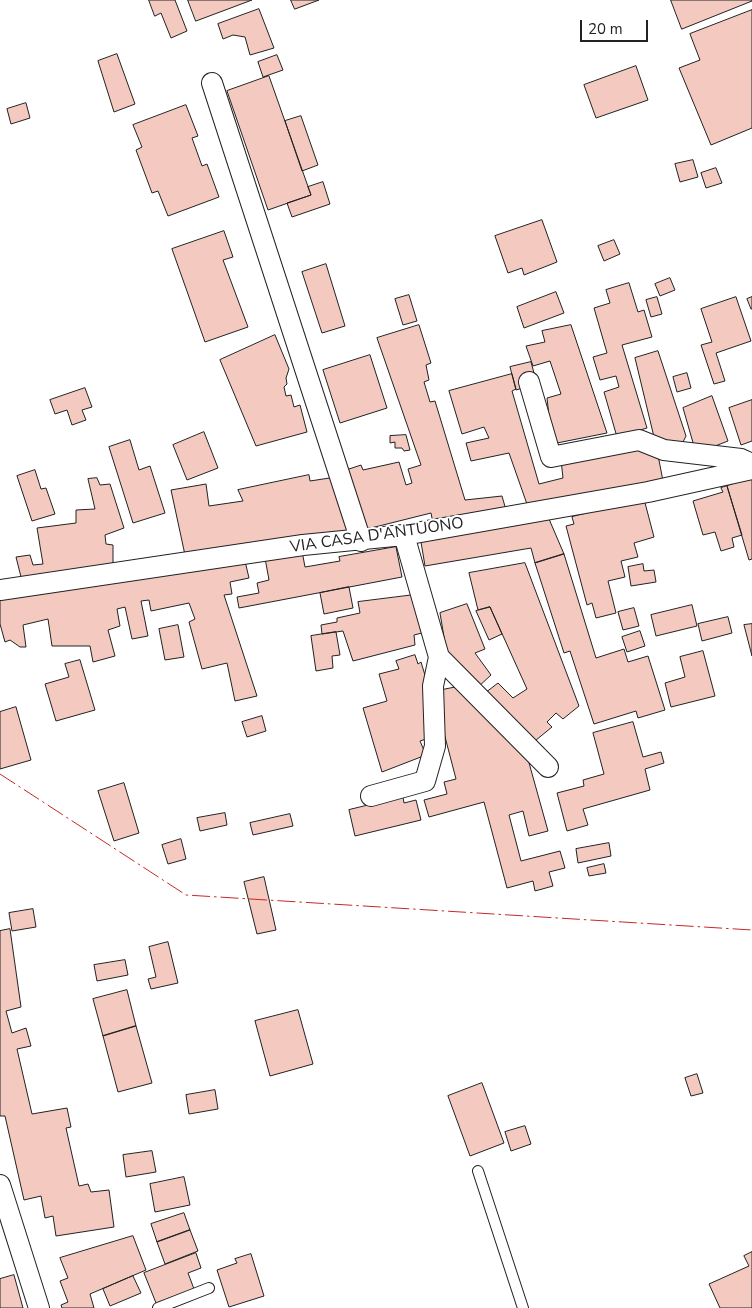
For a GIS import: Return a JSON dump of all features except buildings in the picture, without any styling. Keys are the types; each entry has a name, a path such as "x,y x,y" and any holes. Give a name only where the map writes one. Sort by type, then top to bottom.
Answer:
{"street":[{"path":"212,83 361,541"},
{"path":"529,382 551,457 639,440 664,450 741,459 752,464"},
{"name":"VIA CASA D'ANTUONO","path":"0,590 303,545 404,536 648,492 752,469"},
{"path":"371,796 425,781 435,746 433,686 439,657 404,536"},
{"path":"439,657 548,767"},
{"path":"1,1194 39,1308"}],"lane":[{"path":"478,1171 523,1308"},
{"path":"158,1308 209,1288"}],"power":[{"path":"0,774 186,895 752,930"}]}
